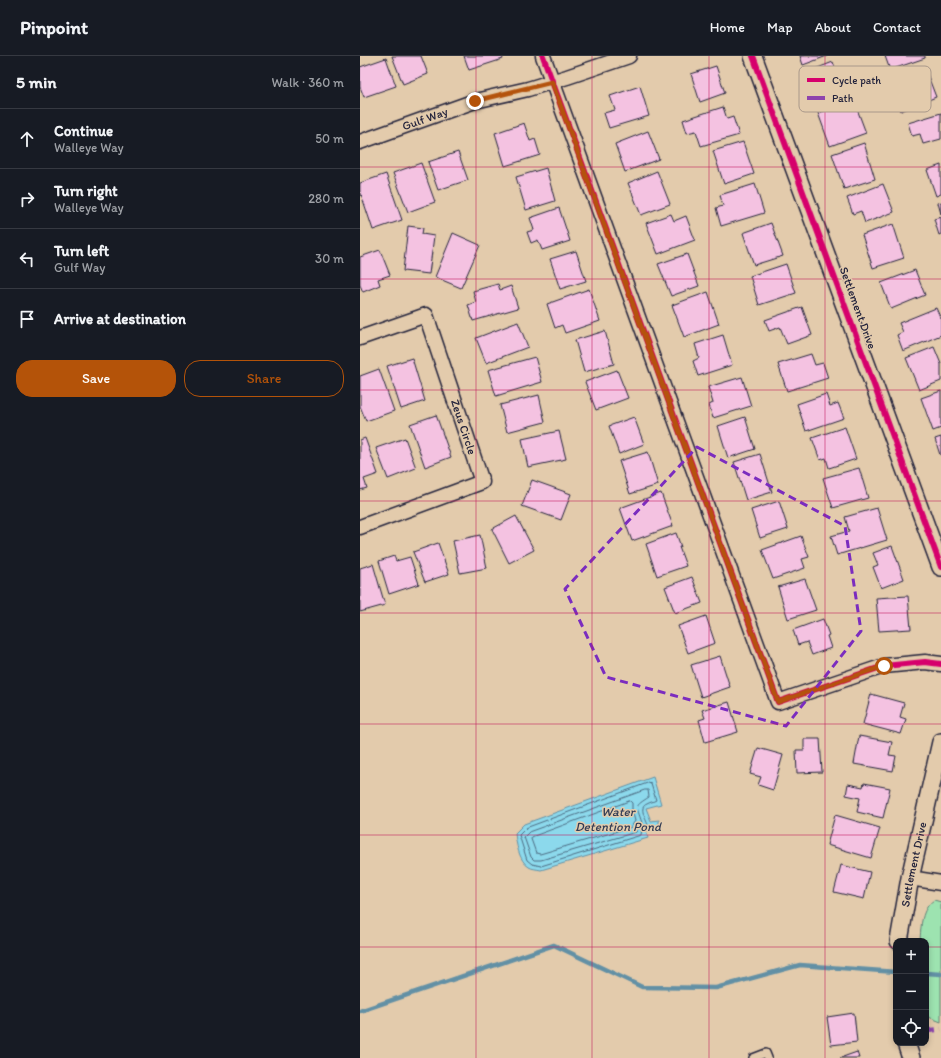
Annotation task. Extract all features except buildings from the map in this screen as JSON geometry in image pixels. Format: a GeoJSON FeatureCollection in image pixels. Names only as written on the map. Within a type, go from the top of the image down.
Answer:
{"type":"FeatureCollection","features":[{"type":"Feature","properties":{"kind":"street"},"geometry":{"type":"LineString","coordinates":[[543,56],[778,702],[884,666],[925,662],[941,664]]}},
{"type":"Feature","properties":{"kind":"street","name":"Gulf Way"},"geometry":{"type":"LineString","coordinates":[[360,142],[475,101],[552,82],[629,56]]}},
{"type":"Feature","properties":{"kind":"street","name":"Settlement Drive"},"geometry":{"type":"LineString","coordinates":[[753,56],[941,567]]}},
{"type":"Feature","properties":{"kind":"street","name":"Zeus Circle"},"geometry":{"type":"LineString","coordinates":[[360,338],[426,315],[482,482],[360,527]]}},
{"type":"Feature","properties":{"kind":"street","name":"Settlement Drive"},"geometry":{"type":"LineString","coordinates":[[900,938],[910,878],[941,742]]}},
{"type":"Feature","properties":{"kind":"street"},"geometry":{"type":"LineString","coordinates":[[910,878],[941,882]]}},
{"type":"Feature","properties":{"kind":"street"},"geometry":{"type":"LineString","coordinates":[[907,1046],[911,1058]]}},
{"type":"Feature","properties":{"kind":"lane"},"geometry":{"type":"LineString","coordinates":[[753,1058],[766,1053],[768,1058]]}},
{"type":"Feature","properties":{"kind":"highlighted area"},"geometry":{"type":"Polygon","coordinates":[[[697,447],[845,526],[861,631],[786,726],[606,677],[565,589],[697,447]]]}},
{"type":"Feature","properties":{"kind":"green space"},"geometry":{"type":"Polygon","coordinates":[[[934,900],[941,902],[941,1022],[929,1017],[929,938],[920,938],[922,918],[926,908],[934,900]]]}},
{"type":"Feature","properties":{"kind":"water","name":"Water Detention Pond"},"geometry":{"type":"Polygon","coordinates":[[[653,777],[661,804],[646,808],[651,821],[659,820],[659,826],[646,831],[648,838],[541,870],[530,868],[523,861],[517,847],[515,833],[524,824],[653,777]]]}},
{"type":"Feature","properties":{"kind":"waterway"},"geometry":{"type":"LineString","coordinates":[[360,1011],[554,945],[642,987],[716,988],[800,965],[893,972]]}},
{"type":"Feature","properties":{"kind":"waterway"},"geometry":{"type":"LineString","coordinates":[[929,973],[941,974]]}},
{"type":"Feature","properties":{"kind":"marked path"},"geometry":{"type":"LineString","coordinates":[[929,1031],[941,1029]]}},
{"type":"Feature","properties":{"kind":"cycle path"},"geometry":{"type":"LineString","coordinates":[[543,56],[778,702],[884,666],[925,662],[941,664]]}},
{"type":"Feature","properties":{"kind":"cycle path"},"geometry":{"type":"LineString","coordinates":[[753,56],[941,567]]}},
{"type":"Feature","properties":{"kind":"route"},"geometry":{"type":"LineString","coordinates":[[475,101],[552,82],[778,702],[884,666]]}}]}
